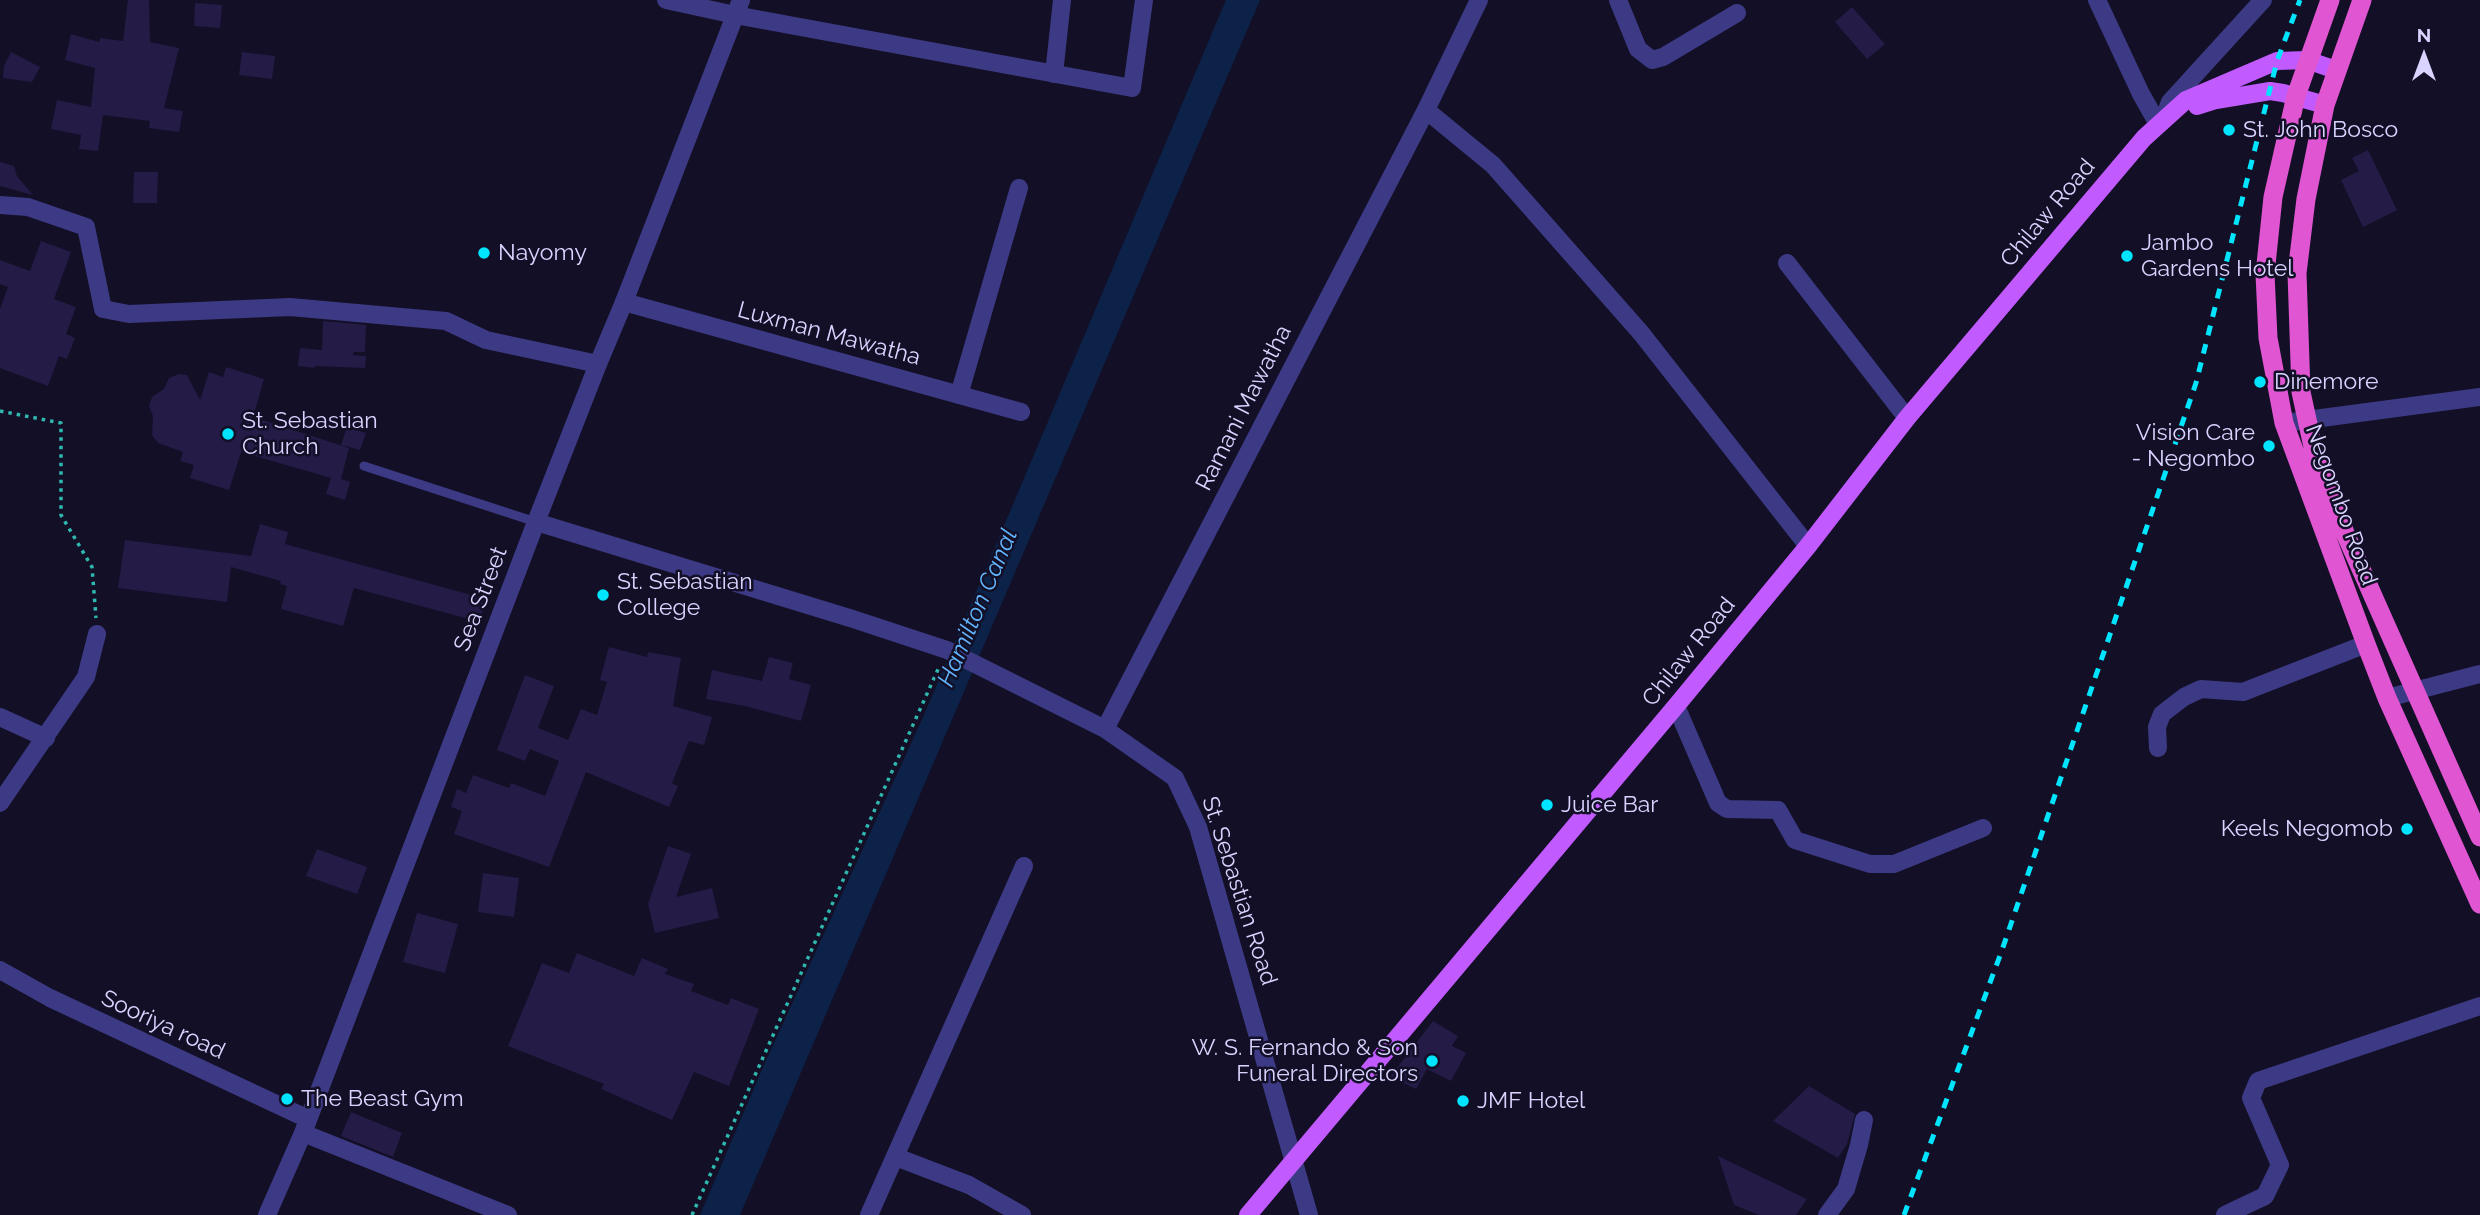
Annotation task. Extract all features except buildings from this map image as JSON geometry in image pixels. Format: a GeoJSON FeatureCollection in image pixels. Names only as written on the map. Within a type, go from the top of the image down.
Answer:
{"type":"FeatureCollection","features":[{"type":"Feature","properties":{"kind":"highway","name":"Negombo Road"},"geometry":{"type":"LineString","coordinates":[[2330,0],[2296,96],[2273,197],[2265,274],[2267,338],[2284,423],[2366,644],[2387,698],[2480,904]]}},
{"type":"Feature","properties":{"kind":"highway","name":"Negombo Road"},"geometry":{"type":"LineString","coordinates":[[2362,0],[2325,105],[2306,199],[2297,273],[2299,364],[2306,419],[2315,456],[2345,533],[2480,837]]}},
{"type":"Feature","properties":{"kind":"main road","name":"Chilaw Road"},"geometry":{"type":"LineString","coordinates":[[1248,1215],[1676,706],[1808,546],[1907,418],[2161,121],[2186,100],[2277,61],[2307,60]]}},
{"type":"Feature","properties":{"kind":"main road"},"geometry":{"type":"LineString","coordinates":[[2307,60],[2336,70]]}},
{"type":"Feature","properties":{"kind":"main road"},"geometry":{"type":"LineString","coordinates":[[2161,121],[2216,100],[2270,91],[2325,105]]}},
{"type":"Feature","properties":{"kind":"street"},"geometry":{"type":"LineString","coordinates":[[666,0],[738,8],[1132,88],[1144,0]]}},
{"type":"Feature","properties":{"kind":"street"},"geometry":{"type":"LineString","coordinates":[[1054,74],[1062,0]]}},
{"type":"Feature","properties":{"kind":"street","name":"Ramani Mawatha"},"geometry":{"type":"LineString","coordinates":[[1105,729],[1426,110],[1479,0]]}},
{"type":"Feature","properties":{"kind":"street"},"geometry":{"type":"LineString","coordinates":[[1618,0],[1639,49],[1652,60],[1663,57],[1737,13]]}},
{"type":"Feature","properties":{"kind":"street"},"geometry":{"type":"LineString","coordinates":[[2097,0],[2141,94],[2161,121],[2170,102],[2263,0]]}},
{"type":"Feature","properties":{"kind":"street","name":"Sea Street"},"geometry":{"type":"LineString","coordinates":[[267,1215],[305,1126],[536,522],[738,8]]}},
{"type":"Feature","properties":{"kind":"street"},"geometry":{"type":"LineString","coordinates":[[1426,110],[1493,165],[1641,333],[1808,546]]}},
{"type":"Feature","properties":{"kind":"street"},"geometry":{"type":"LineString","coordinates":[[959,395],[1019,188]]}},
{"type":"Feature","properties":{"kind":"street"},"geometry":{"type":"LineString","coordinates":[[0,205],[28,207],[86,227],[103,309],[129,314],[290,307],[446,321],[486,340],[598,364]]}},
{"type":"Feature","properties":{"kind":"street"},"geometry":{"type":"LineString","coordinates":[[1787,263],[1907,418]]}},
{"type":"Feature","properties":{"kind":"street","name":"Luxman Mawatha"},"geometry":{"type":"LineString","coordinates":[[624,303],[1021,412]]}},
{"type":"Feature","properties":{"kind":"street"},"geometry":{"type":"LineString","coordinates":[[2284,423],[2480,397]]}},
{"type":"Feature","properties":{"kind":"street","name":"St. Sebastian Road"},"geometry":{"type":"LineString","coordinates":[[536,522],[947,650],[1105,729],[1175,778],[1198,827],[1310,1215]]}},
{"type":"Feature","properties":{"kind":"street"},"geometry":{"type":"LineString","coordinates":[[0,803],[86,677],[97,634]]}},
{"type":"Feature","properties":{"kind":"street"},"geometry":{"type":"LineString","coordinates":[[2158,748],[2157,727],[2162,713],[2183,697],[2201,689],[2243,692],[2366,644]]}},
{"type":"Feature","properties":{"kind":"street"},"geometry":{"type":"LineString","coordinates":[[2387,698],[2480,674]]}},
{"type":"Feature","properties":{"kind":"street"},"geometry":{"type":"LineString","coordinates":[[1676,706],[1718,803],[1727,809],[1778,810],[1795,840],[1870,864],[1894,864],[1983,828]]}},
{"type":"Feature","properties":{"kind":"street"},"geometry":{"type":"LineString","coordinates":[[0,716],[46,738]]}},
{"type":"Feature","properties":{"kind":"street"},"geometry":{"type":"LineString","coordinates":[[869,1215],[1024,866]]}},
{"type":"Feature","properties":{"kind":"street","name":"Sooriya road"},"geometry":{"type":"LineString","coordinates":[[0,971],[305,1126],[508,1215]]}},
{"type":"Feature","properties":{"kind":"street"},"geometry":{"type":"LineString","coordinates":[[2225,1215],[2265,1196],[2280,1165],[2251,1098],[2258,1082],[2480,1006]]}},
{"type":"Feature","properties":{"kind":"street"},"geometry":{"type":"LineString","coordinates":[[1828,1215],[1846,1189],[1864,1120]]}},
{"type":"Feature","properties":{"kind":"street"},"geometry":{"type":"LineString","coordinates":[[896,1157],[969,1185],[1022,1215]]}},
{"type":"Feature","properties":{"kind":"lane"},"geometry":{"type":"LineString","coordinates":[[364,466],[536,522]]}},
{"type":"Feature","properties":{"kind":"path"},"geometry":{"type":"LineString","coordinates":[[0,411],[61,423],[61,515],[92,568],[97,634]]}},
{"type":"Feature","properties":{"kind":"path"},"geometry":{"type":"LineString","coordinates":[[692,1215],[947,650]]}},
{"type":"Feature","properties":{"kind":"water","name":"Hamilton Canal"},"geometry":{"type":"Polygon","coordinates":[[[1226,0],[1260,0],[740,1215],[700,1215],[763,1067],[924,715],[1226,0]]]}},
{"type":"Feature","properties":{"kind":"railway"},"geometry":{"type":"LineString","coordinates":[[1904,1215],[2001,953],[2196,383],[2277,61],[2300,0]]}},
{"type":"Feature","properties":{"kind":"place","name":"St. John Bosco"},"geometry":{"type":"Point","coordinates":[2229,130]}},
{"type":"Feature","properties":{"kind":"place","name":"Nayomy"},"geometry":{"type":"Point","coordinates":[484,253]}},
{"type":"Feature","properties":{"kind":"place","name":"Jambo Gardens Hotel"},"geometry":{"type":"Point","coordinates":[2127,256]}},
{"type":"Feature","properties":{"kind":"place","name":"Dinemore"},"geometry":{"type":"Point","coordinates":[2260,382]}},
{"type":"Feature","properties":{"kind":"place","name":"St. Sebastian Church"},"geometry":{"type":"Point","coordinates":[228,434]}},
{"type":"Feature","properties":{"kind":"place","name":"Vision Care - Negombo"},"geometry":{"type":"Point","coordinates":[2269,446]}},
{"type":"Feature","properties":{"kind":"place","name":"St. Sebastian College"},"geometry":{"type":"Point","coordinates":[603,595]}},
{"type":"Feature","properties":{"kind":"place","name":"Juice Bar"},"geometry":{"type":"Point","coordinates":[1547,805]}},
{"type":"Feature","properties":{"kind":"place","name":"Keels Negomob"},"geometry":{"type":"Point","coordinates":[2407,829]}},
{"type":"Feature","properties":{"kind":"place","name":"W. S. Fernando & Son Funeral Directors"},"geometry":{"type":"Point","coordinates":[1432,1061]}},
{"type":"Feature","properties":{"kind":"place","name":"The Beast Gym"},"geometry":{"type":"Point","coordinates":[287,1099]}},
{"type":"Feature","properties":{"kind":"place","name":"JMF Hotel"},"geometry":{"type":"Point","coordinates":[1463,1101]}}]}
